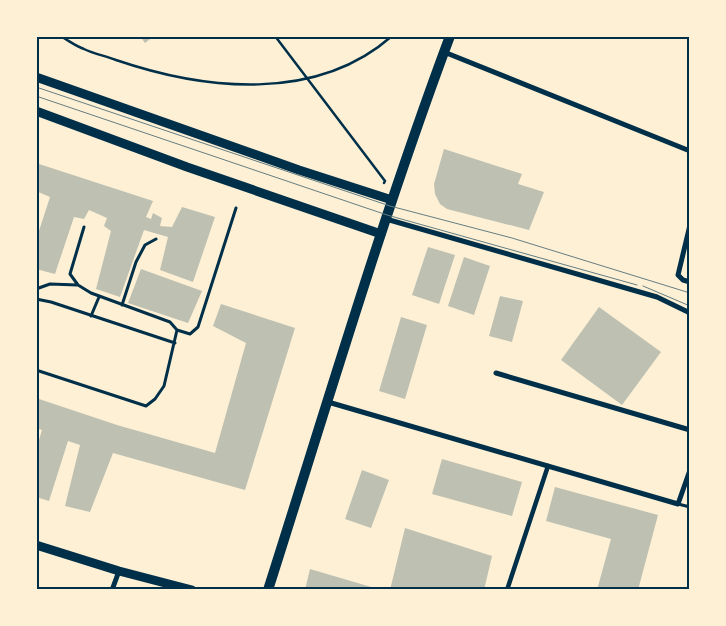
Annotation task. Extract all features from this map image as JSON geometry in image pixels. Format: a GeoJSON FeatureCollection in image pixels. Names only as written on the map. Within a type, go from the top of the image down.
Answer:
{"type":"FeatureCollection","features":[{"type":"Feature","properties":{"kind":"main road"},"geometry":{"type":"LineString","coordinates":[[268,590],[392,200],[450,36]]}},
{"type":"Feature","properties":{"kind":"main road"},"geometry":{"type":"LineString","coordinates":[[36,77],[300,170],[392,200]]}},
{"type":"Feature","properties":{"kind":"main road"},"geometry":{"type":"LineString","coordinates":[[36,111],[187,167],[381,234]]}},
{"type":"Feature","properties":{"kind":"main road"},"geometry":{"type":"LineString","coordinates":[[36,545],[119,571],[192,590]]}},
{"type":"Feature","properties":{"kind":"street"},"geometry":{"type":"LineString","coordinates":[[444,52],[690,151]]}},
{"type":"Feature","properties":{"kind":"street"},"geometry":{"type":"LineString","coordinates":[[386,220],[657,297],[690,313]]}},
{"type":"Feature","properties":{"kind":"street"},"geometry":{"type":"LineString","coordinates":[[690,225],[678,275],[683,280],[690,282]]}},
{"type":"Feature","properties":{"kind":"street"},"geometry":{"type":"LineString","coordinates":[[496,374],[690,430]]}},
{"type":"Feature","properties":{"kind":"street"},"geometry":{"type":"LineString","coordinates":[[328,402],[678,504],[690,470]]}},
{"type":"Feature","properties":{"kind":"street"},"geometry":{"type":"LineString","coordinates":[[507,590],[548,466]]}},
{"type":"Feature","properties":{"kind":"street"},"geometry":{"type":"LineString","coordinates":[[112,590],[119,571]]}},
{"type":"Feature","properties":{"kind":"lane"},"geometry":{"type":"LineString","coordinates":[[84,227],[70,274],[78,285],[99,297],[170,322],[177,330],[190,334],[198,327],[236,208]]}},
{"type":"Feature","properties":{"kind":"lane"},"geometry":{"type":"LineString","coordinates":[[122,305],[136,262],[145,245],[156,239]]}},
{"type":"Feature","properties":{"kind":"lane"},"geometry":{"type":"LineString","coordinates":[[36,289],[50,284],[78,285]]}},
{"type":"Feature","properties":{"kind":"lane"},"geometry":{"type":"LineString","coordinates":[[91,316],[99,297]]}},
{"type":"Feature","properties":{"kind":"lane"},"geometry":{"type":"LineString","coordinates":[[36,300],[51,302],[174,343]]}},
{"type":"Feature","properties":{"kind":"lane"},"geometry":{"type":"LineString","coordinates":[[36,370],[146,406],[155,399],[164,386],[177,330]]}},
{"type":"Feature","properties":{"kind":"lane"},"geometry":{"type":"LineString","coordinates":[[678,504],[690,507]]}},
{"type":"Feature","properties":{"kind":"path"},"geometry":{"type":"LineString","coordinates":[[60,36],[84,49],[139,68],[192,80],[245,85],[270,84],[307,78],[338,69],[375,50],[392,36]]}},
{"type":"Feature","properties":{"kind":"path"},"geometry":{"type":"LineString","coordinates":[[275,36],[385,181]]}},
{"type":"Feature","properties":{"kind":"building"},"geometry":{"type":"Polygon","coordinates":[[[140,36],[154,36],[145,43],[140,36]]]}},
{"type":"Feature","properties":{"kind":"building"},"geometry":{"type":"Polygon","coordinates":[[[444,149],[522,174],[518,184],[544,192],[529,230],[447,209],[440,204],[435,194],[434,184],[444,149]]]}},
{"type":"Feature","properties":{"kind":"building"},"geometry":{"type":"Polygon","coordinates":[[[36,163],[153,201],[146,217],[151,219],[153,213],[162,218],[160,226],[172,227],[182,207],[215,217],[193,282],[160,270],[168,237],[144,230],[120,297],[96,289],[111,231],[104,226],[107,218],[89,210],[84,219],[74,217],[55,274],[36,269],[36,240],[50,197],[36,191],[36,163]]]}},
{"type":"Feature","properties":{"kind":"building"},"geometry":{"type":"Polygon","coordinates":[[[428,247],[455,255],[439,304],[412,295],[428,247]]]}},
{"type":"Feature","properties":{"kind":"building"},"geometry":{"type":"Polygon","coordinates":[[[464,257],[490,266],[474,315],[448,306],[464,257]]]}},
{"type":"Feature","properties":{"kind":"building"},"geometry":{"type":"Polygon","coordinates":[[[141,269],[202,291],[188,323],[128,303],[141,269]]]}},
{"type":"Feature","properties":{"kind":"building"},"geometry":{"type":"Polygon","coordinates":[[[500,296],[523,301],[512,342],[489,336],[500,296]]]}},
{"type":"Feature","properties":{"kind":"building"},"geometry":{"type":"Polygon","coordinates":[[[221,304],[295,328],[245,490],[113,453],[90,512],[65,506],[80,445],[68,441],[49,501],[36,497],[36,450],[42,430],[36,428],[36,398],[117,425],[215,453],[246,343],[213,326],[221,304]]]}},
{"type":"Feature","properties":{"kind":"building"},"geometry":{"type":"Polygon","coordinates":[[[599,307],[661,352],[622,405],[561,360],[599,307]]]}},
{"type":"Feature","properties":{"kind":"building"},"geometry":{"type":"Polygon","coordinates":[[[401,317],[427,325],[405,399],[379,391],[401,317]]]}},
{"type":"Feature","properties":{"kind":"building"},"geometry":{"type":"Polygon","coordinates":[[[442,459],[522,482],[512,516],[432,494],[442,459]]]}},
{"type":"Feature","properties":{"kind":"building"},"geometry":{"type":"Polygon","coordinates":[[[362,470],[389,480],[371,528],[345,519],[362,470]]]}},
{"type":"Feature","properties":{"kind":"building"},"geometry":{"type":"Polygon","coordinates":[[[555,487],[658,515],[638,590],[597,590],[611,539],[546,521],[555,487]]]}},
{"type":"Feature","properties":{"kind":"building"},"geometry":{"type":"Polygon","coordinates":[[[405,528],[492,556],[484,590],[390,590],[405,528]]]}},
{"type":"Feature","properties":{"kind":"building"},"geometry":{"type":"Polygon","coordinates":[[[310,569],[378,589],[378,590],[305,590],[310,569]]]}},
{"type":"Feature","properties":{"kind":"tram line"},"geometry":{"type":"LineString","coordinates":[[36,87],[390,206],[512,238],[690,293]]}},
{"type":"Feature","properties":{"kind":"tram line"},"geometry":{"type":"LineString","coordinates":[[36,96],[387,215],[637,285]]}},
{"type":"Feature","properties":{"kind":"tram line"},"geometry":{"type":"LineString","coordinates":[[643,286],[690,306]]}}]}
